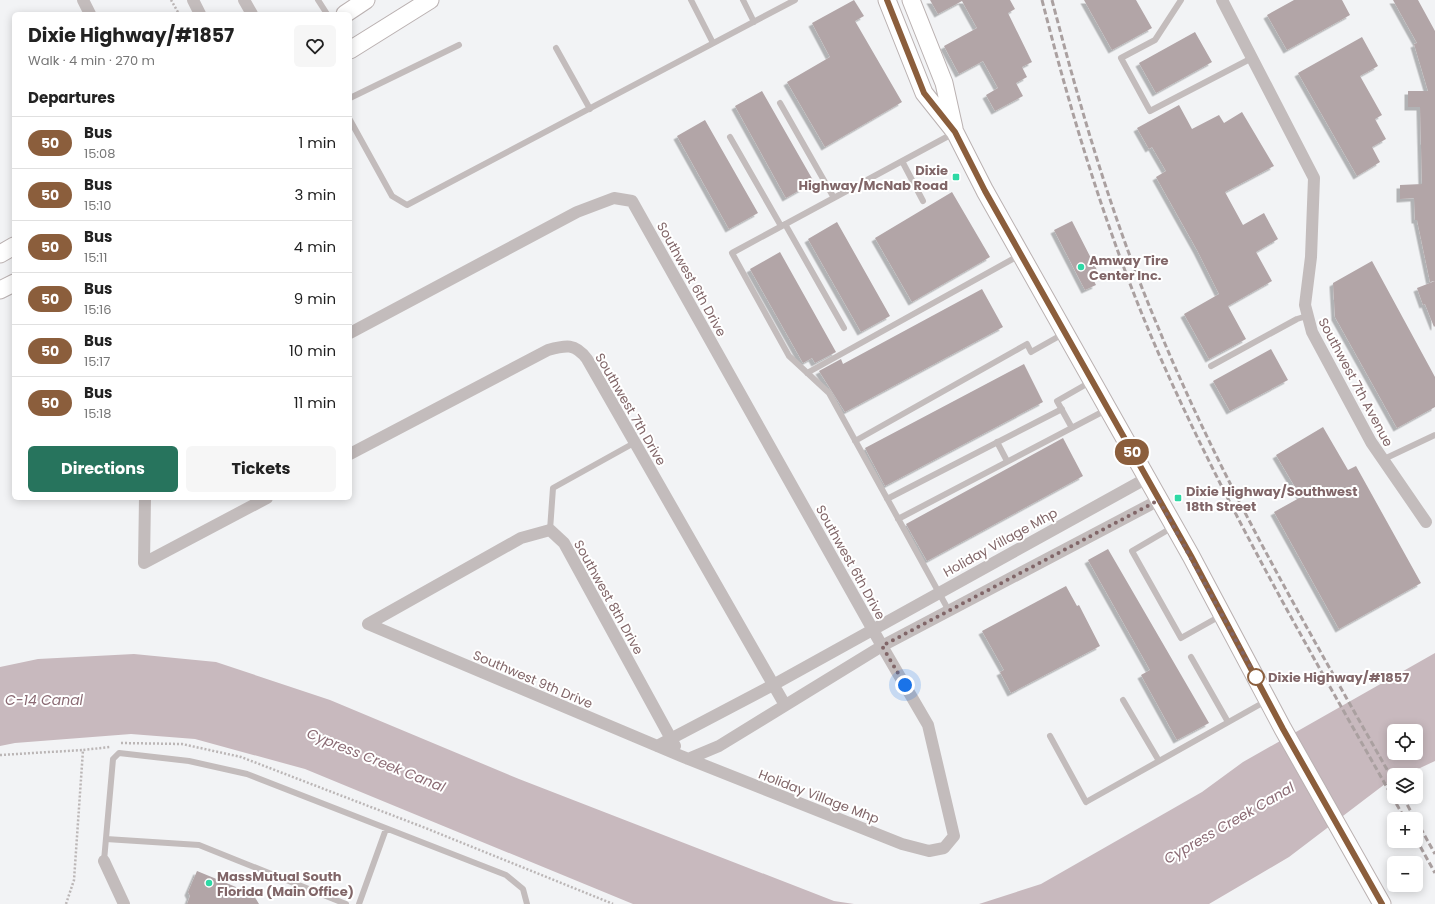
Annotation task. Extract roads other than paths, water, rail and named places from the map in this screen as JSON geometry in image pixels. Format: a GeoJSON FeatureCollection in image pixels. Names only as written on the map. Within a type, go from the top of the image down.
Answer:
{"type":"FeatureCollection","features":[{"type":"Feature","properties":{"kind":"main road"},"geometry":{"type":"LineString","coordinates":[[348,12],[366,0]]}},
{"type":"Feature","properties":{"kind":"main road"},"geometry":{"type":"LineString","coordinates":[[352,49],[430,0]]}},
{"type":"Feature","properties":{"kind":"main road"},"geometry":{"type":"LineString","coordinates":[[887,0],[924,93],[955,132],[1021,254],[1223,615],[1283,729],[1382,904]]}},
{"type":"Feature","properties":{"kind":"main road"},"geometry":{"type":"LineString","coordinates":[[911,0],[944,83],[955,132]]}},
{"type":"Feature","properties":{"kind":"main road"},"geometry":{"type":"LineString","coordinates":[[0,254],[12,247]]}},
{"type":"Feature","properties":{"kind":"main road"},"geometry":{"type":"LineString","coordinates":[[0,290],[12,284]]}},
{"type":"Feature","properties":{"kind":"street"},"geometry":{"type":"LineString","coordinates":[[83,0],[89,12]]}},
{"type":"Feature","properties":{"kind":"street"},"geometry":{"type":"LineString","coordinates":[[193,0],[199,12]]}},
{"type":"Feature","properties":{"kind":"street"},"geometry":{"type":"LineString","coordinates":[[244,0],[251,12]]}},
{"type":"Feature","properties":{"kind":"street","name":"Southwest 7th Avenue"},"geometry":{"type":"LineString","coordinates":[[1222,0],[1314,178],[1311,257],[1305,305],[1312,332],[1382,460],[1426,522]]}},
{"type":"Feature","properties":{"kind":"street","name":"Southwest 6th Drive"},"geometry":{"type":"LineString","coordinates":[[352,332],[577,212],[614,198],[632,201],[882,646]]}},
{"type":"Feature","properties":{"kind":"street","name":"Southwest 7th Drive"},"geometry":{"type":"LineString","coordinates":[[352,453],[548,350],[566,345],[581,351],[587,359],[785,705]]}},
{"type":"Feature","properties":{"kind":"street","name":"Holiday Village Mhp"},"geometry":{"type":"LineString","coordinates":[[656,746],[773,685],[938,592],[1147,478]]}},
{"type":"Feature","properties":{"kind":"street"},"geometry":{"type":"LineString","coordinates":[[145,500],[144,563],[263,500]]}},
{"type":"Feature","properties":{"kind":"street"},"geometry":{"type":"LineString","coordinates":[[685,758],[719,746],[882,646],[1159,500]]}},
{"type":"Feature","properties":{"kind":"street","name":"Southwest 9th Drive"},"geometry":{"type":"LineString","coordinates":[[550,530],[521,538],[368,624],[685,758]]}},
{"type":"Feature","properties":{"kind":"street","name":"Southwest 8th Drive"},"geometry":{"type":"LineString","coordinates":[[550,530],[564,544],[672,739],[685,758]]}},
{"type":"Feature","properties":{"kind":"street","name":"Holiday Village Mhp"},"geometry":{"type":"LineString","coordinates":[[685,758],[902,844],[929,851],[944,848],[954,836],[928,725],[882,646]]}},
{"type":"Feature","properties":{"kind":"street"},"geometry":{"type":"LineString","coordinates":[[104,861],[124,904]]}},
{"type":"Feature","properties":{"kind":"lane"},"geometry":{"type":"LineString","coordinates":[[318,0],[326,12]]}},
{"type":"Feature","properties":{"kind":"lane"},"geometry":{"type":"LineString","coordinates":[[691,0],[713,43]]}},
{"type":"Feature","properties":{"kind":"lane"},"geometry":{"type":"LineString","coordinates":[[743,0],[754,22]]}},
{"type":"Feature","properties":{"kind":"lane"},"geometry":{"type":"LineString","coordinates":[[1181,0],[1155,40],[1121,58],[1150,112],[1252,58]]}},
{"type":"Feature","properties":{"kind":"lane"},"geometry":{"type":"LineString","coordinates":[[352,124],[392,196],[407,204],[590,110],[792,1]]}},
{"type":"Feature","properties":{"kind":"lane"},"geometry":{"type":"LineString","coordinates":[[352,97],[460,45]]}},
{"type":"Feature","properties":{"kind":"lane"},"geometry":{"type":"LineString","coordinates":[[556,48],[590,110]]}},
{"type":"Feature","properties":{"kind":"lane"},"geometry":{"type":"LineString","coordinates":[[780,103],[834,198]]}},
{"type":"Feature","properties":{"kind":"lane"},"geometry":{"type":"LineString","coordinates":[[949,611],[829,393],[790,356],[732,253],[955,132]]}},
{"type":"Feature","properties":{"kind":"lane"},"geometry":{"type":"LineString","coordinates":[[730,137],[844,328]]}},
{"type":"Feature","properties":{"kind":"lane"},"geometry":{"type":"LineString","coordinates":[[902,161],[923,201]]}},
{"type":"Feature","properties":{"kind":"lane"},"geometry":{"type":"LineString","coordinates":[[807,373],[1021,254]]}},
{"type":"Feature","properties":{"kind":"lane"},"geometry":{"type":"LineString","coordinates":[[1211,366],[1297,319],[1307,316]]}},
{"type":"Feature","properties":{"kind":"lane"},"geometry":{"type":"LineString","coordinates":[[855,441],[1027,344],[1031,352],[1065,333]]}},
{"type":"Feature","properties":{"kind":"lane"},"geometry":{"type":"LineString","coordinates":[[1072,428],[1057,401],[1092,381]]}},
{"type":"Feature","properties":{"kind":"lane"},"geometry":{"type":"LineString","coordinates":[[887,499],[1062,409]]}},
{"type":"Feature","properties":{"kind":"lane"},"geometry":{"type":"LineString","coordinates":[[898,519],[1108,409]]}},
{"type":"Feature","properties":{"kind":"lane"},"geometry":{"type":"LineString","coordinates":[[1382,460],[1435,435]]}},
{"type":"Feature","properties":{"kind":"lane"},"geometry":{"type":"LineString","coordinates":[[997,442],[1007,461]]}},
{"type":"Feature","properties":{"kind":"lane"},"geometry":{"type":"LineString","coordinates":[[550,530],[553,488],[634,443]]}},
{"type":"Feature","properties":{"kind":"lane"},"geometry":{"type":"LineString","coordinates":[[1174,526],[1132,550],[1181,638],[1223,615]]}},
{"type":"Feature","properties":{"kind":"lane"},"geometry":{"type":"LineString","coordinates":[[1191,657],[1228,722]]}},
{"type":"Feature","properties":{"kind":"lane"},"geometry":{"type":"LineString","coordinates":[[1123,700],[1159,761]]}},
{"type":"Feature","properties":{"kind":"lane"},"geometry":{"type":"LineString","coordinates":[[1050,736],[1086,802],[1268,700]]}},
{"type":"Feature","properties":{"kind":"lane"},"geometry":{"type":"LineString","coordinates":[[104,861],[113,760],[119,753],[189,761],[246,774],[506,875],[523,889],[527,904]]}},
{"type":"Feature","properties":{"kind":"lane"},"geometry":{"type":"LineString","coordinates":[[359,904],[386,828]]}},
{"type":"Feature","properties":{"kind":"lane"},"geometry":{"type":"LineString","coordinates":[[106,839],[199,845],[346,904]]}},
{"type":"Feature","properties":{"kind":"water","name":"Cypress Creek Canal"},"geometry":{"type":"Polygon","coordinates":[[[1435,653],[1435,761],[1420,768],[1387,768],[1387,783],[1289,857],[1209,904],[979,904],[1041,884],[1202,792],[1243,762],[1435,653]]]}},
{"type":"Feature","properties":{"kind":"water","name":"C-14 Canal"},"geometry":{"type":"Polygon","coordinates":[[[134,654],[216,662],[330,700],[519,779],[834,901],[854,904],[633,904],[305,769],[195,739],[131,734],[15,743],[0,746],[0,667],[38,659],[134,654]]]}},
{"type":"Feature","properties":{"kind":"railway"},"geometry":{"type":"LineString","coordinates":[[1042,0],[1067,94],[1111,233],[1165,368],[1220,483],[1250,540],[1401,812]]}},
{"type":"Feature","properties":{"kind":"railway"},"geometry":{"type":"LineString","coordinates":[[1052,0],[1074,83],[1112,206],[1142,287],[1183,386],[1210,444],[1269,558],[1387,770]]}},
{"type":"Feature","properties":{"kind":"railway"},"geometry":{"type":"LineString","coordinates":[[1407,804],[1411,812]]}},
{"type":"Feature","properties":{"kind":"railway"},"geometry":{"type":"LineString","coordinates":[[1423,833],[1435,854]]}},
{"type":"Feature","properties":{"kind":"railway"},"geometry":{"type":"LineString","coordinates":[[1421,848],[1435,873]]}},
{"type":"Feature","properties":{"kind":"place","name":"Dixie Highway/McNab Road"},"geometry":{"type":"Point","coordinates":[956,177]}},
{"type":"Feature","properties":{"kind":"place","name":"Amway Tire Center Inc."},"geometry":{"type":"Point","coordinates":[1081,267]}},
{"type":"Feature","properties":{"kind":"place","name":"Dixie Highway/Southwest 18th Street"},"geometry":{"type":"Point","coordinates":[1178,498]}},
{"type":"Feature","properties":{"kind":"place","name":"Dixie Highway/#1857"},"geometry":{"type":"Point","coordinates":[1256,677]}},
{"type":"Feature","properties":{"kind":"place","name":"MassMutual South Florida (Main Office)"},"geometry":{"type":"Point","coordinates":[209,883]}}]}
